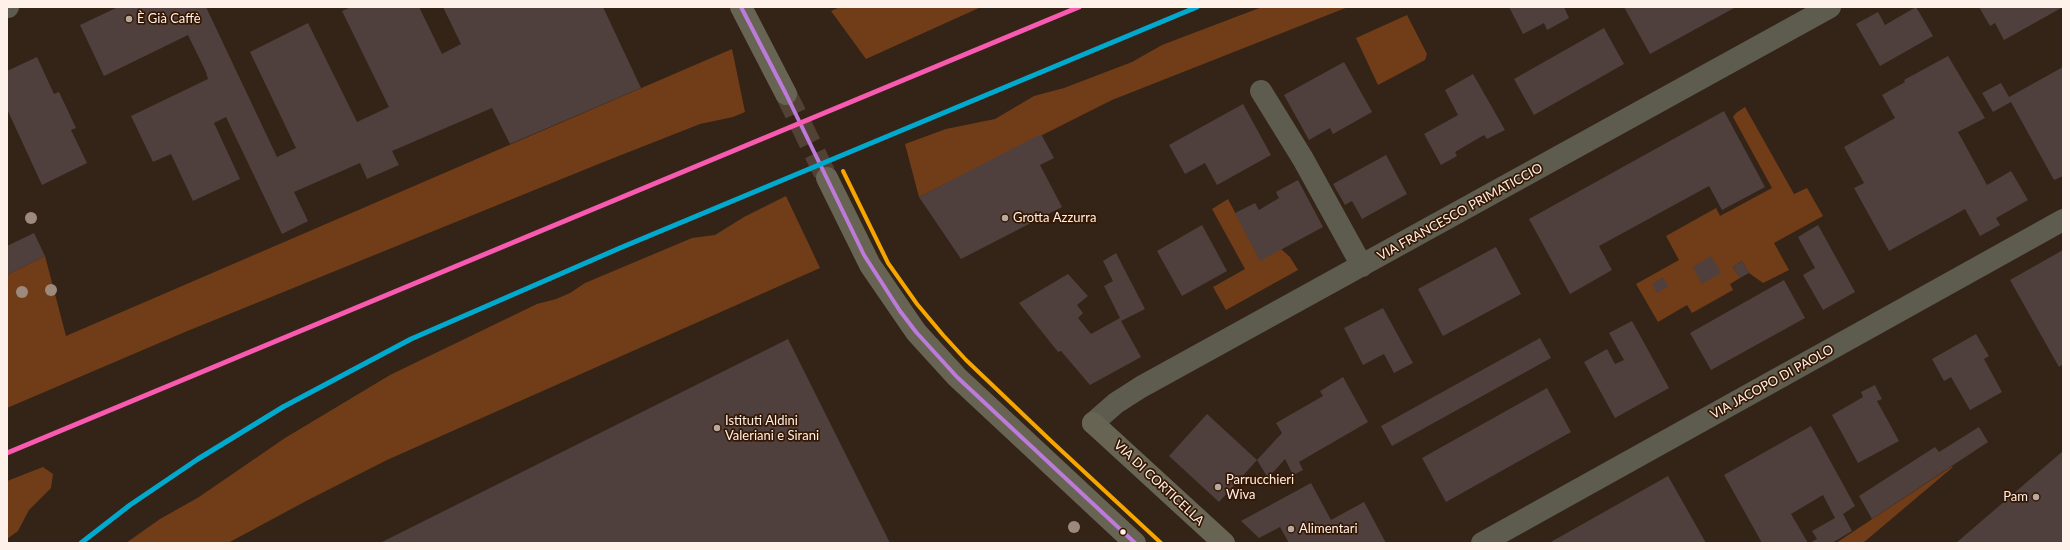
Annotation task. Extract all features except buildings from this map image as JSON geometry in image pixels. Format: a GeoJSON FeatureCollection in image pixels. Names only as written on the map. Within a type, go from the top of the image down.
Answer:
{"type":"FeatureCollection","features":[{"type":"Feature","properties":{"kind":"main road"},"geometry":{"type":"LineString","coordinates":[[741,7],[786,94]]}},
{"type":"Feature","properties":{"kind":"main road"},"geometry":{"type":"LineString","coordinates":[[827,178],[870,266],[916,332],[957,377],[1135,543]]}},
{"type":"Feature","properties":{"kind":"main road","name":"VIA DI CORTICELLA"},"geometry":{"type":"LineString","coordinates":[[1093,423],[1224,543]]}},
{"type":"Feature","properties":{"kind":"street","name":"VIA FRANCESCO PRIMATICCIO"},"geometry":{"type":"LineString","coordinates":[[1093,423],[1116,403],[1142,387],[1830,7]]}},
{"type":"Feature","properties":{"kind":"street"},"geometry":{"type":"LineString","coordinates":[[1261,91],[1303,159],[1362,266]]}},
{"type":"Feature","properties":{"kind":"street","name":"VIA JACOPO DI PAOLO"},"geometry":{"type":"LineString","coordinates":[[1482,543],[2063,220]]}},
{"type":"Feature","properties":{"kind":"shaded area"},"geometry":{"type":"Polygon","coordinates":[[[840,7],[981,7],[866,59],[831,11],[840,7]]]}},
{"type":"Feature","properties":{"kind":"shaded area"},"geometry":{"type":"Polygon","coordinates":[[[1262,7],[1348,7],[1112,100],[919,197],[905,144],[946,129],[995,119],[1034,96],[1064,88],[1132,62],[1162,45],[1262,7]]]}},
{"type":"Feature","properties":{"kind":"shaded area"},"geometry":{"type":"Polygon","coordinates":[[[1407,15],[1427,54],[1425,60],[1378,85],[1356,38],[1407,15]]]}},
{"type":"Feature","properties":{"kind":"shaded area"},"geometry":{"type":"Polygon","coordinates":[[[732,49],[745,112],[733,117],[700,124],[601,163],[185,332],[7,408],[7,275],[45,256],[66,336],[732,49]]]}},
{"type":"Feature","properties":{"kind":"shaded area"},"geometry":{"type":"Polygon","coordinates":[[[1745,107],[1794,194],[1807,188],[1823,216],[1774,243],[1789,270],[1763,283],[1749,273],[1742,261],[1733,267],[1740,278],[1730,284],[1733,290],[1692,313],[1687,305],[1658,322],[1636,284],[1679,260],[1666,236],[1716,208],[1720,216],[1772,188],[1733,117],[1745,107]]]}},
{"type":"Feature","properties":{"kind":"shaded area"},"geometry":{"type":"Polygon","coordinates":[[[786,196],[820,268],[387,460],[228,543],[126,543],[160,519],[199,497],[285,438],[390,375],[537,304],[556,299],[570,293],[585,283],[692,238],[715,235],[744,217],[786,196]]]}},
{"type":"Feature","properties":{"kind":"shaded area"},"geometry":{"type":"Polygon","coordinates":[[[1228,199],[1260,260],[1281,249],[1290,257],[1298,270],[1226,310],[1213,287],[1245,269],[1212,209],[1228,199]]]}},
{"type":"Feature","properties":{"kind":"shaded area"},"geometry":{"type":"Polygon","coordinates":[[[43,467],[53,474],[51,488],[29,510],[18,531],[7,539],[7,481],[43,467]]]}},
{"type":"Feature","properties":{"kind":"shaded area"},"geometry":{"type":"Polygon","coordinates":[[[1953,467],[1863,543],[1836,543],[1953,467]]]}},
{"type":"Feature","properties":{"kind":"tunnel"},"geometry":{"type":"LineString","coordinates":[[786,94],[827,178]]}},
{"type":"Feature","properties":{"kind":"transit line"},"geometry":{"type":"LineString","coordinates":[[741,7],[786,94],[864,255],[900,311],[916,332],[957,377],[1135,543]]}},
{"type":"Feature","properties":{"kind":"transit line"},"geometry":{"type":"LineString","coordinates":[[7,453],[1079,7]]}},
{"type":"Feature","properties":{"kind":"transit line"},"geometry":{"type":"LineString","coordinates":[[81,543],[130,505],[198,459],[283,407],[411,339],[620,248],[1197,7]]}},
{"type":"Feature","properties":{"kind":"transit line"},"geometry":{"type":"LineString","coordinates":[[843,171],[888,263],[917,304],[943,335],[966,360],[1161,543]]}},
{"type":"Feature","properties":{"kind":"place","name":"È Già Caffè"},"geometry":{"type":"Point","coordinates":[129,19]}},
{"type":"Feature","properties":{"kind":"place","name":"Grotta Azzurra"},"geometry":{"type":"Point","coordinates":[1005,218]}},
{"type":"Feature","properties":{"kind":"place","name":"Istituti Aldini Valeriani e Sirani"},"geometry":{"type":"Point","coordinates":[717,428]}},
{"type":"Feature","properties":{"kind":"place","name":"Parrucchieri Wiva"},"geometry":{"type":"Point","coordinates":[1218,487]}},
{"type":"Feature","properties":{"kind":"place","name":"Pam"},"geometry":{"type":"Point","coordinates":[2036,497]}},
{"type":"Feature","properties":{"kind":"place","name":"Alimentari"},"geometry":{"type":"Point","coordinates":[1291,529]}}]}
